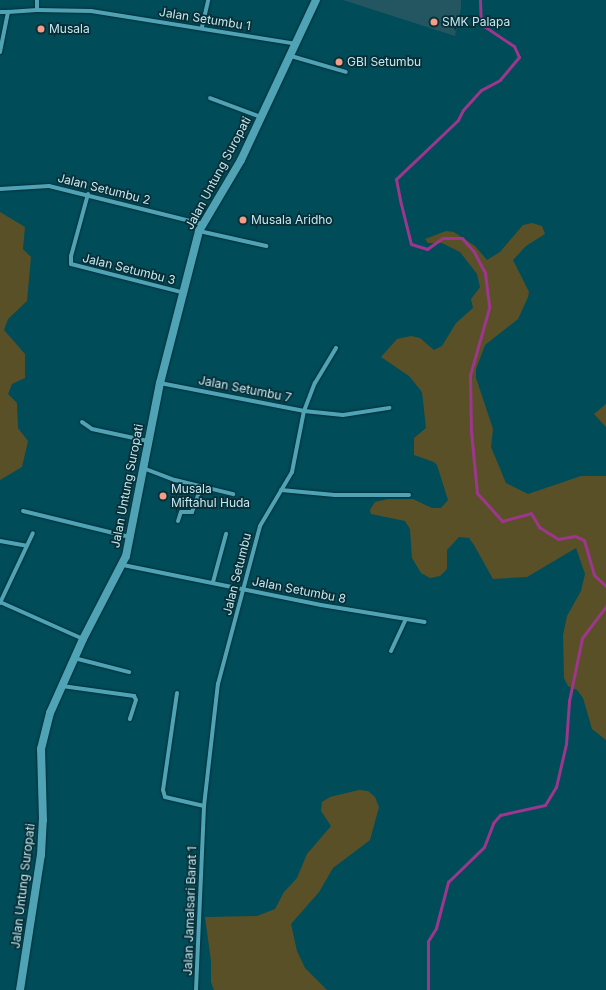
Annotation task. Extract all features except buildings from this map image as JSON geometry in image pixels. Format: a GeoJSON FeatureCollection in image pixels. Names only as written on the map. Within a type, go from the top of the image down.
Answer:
{"type":"FeatureCollection","features":[{"type":"Feature","properties":{"kind":"main road","name":"Jalan Untung Suropati"},"geometry":{"type":"LineString","coordinates":[[20,990],[41,855],[43,820],[41,749],[50,713],[83,638],[123,565],[131,537],[160,383],[182,292],[201,228],[241,160],[297,44],[316,0]]}},
{"type":"Feature","properties":{"kind":"street"},"geometry":{"type":"LineString","coordinates":[[37,0],[37,10]]}},
{"type":"Feature","properties":{"kind":"street"},"geometry":{"type":"LineString","coordinates":[[202,28],[208,0]]}},
{"type":"Feature","properties":{"kind":"street","name":"Jalan Setumbu 1"},"geometry":{"type":"LineString","coordinates":[[0,12],[37,10],[91,11],[297,44]]}},
{"type":"Feature","properties":{"kind":"street"},"geometry":{"type":"LineString","coordinates":[[0,52],[8,12]]}},
{"type":"Feature","properties":{"kind":"street"},"geometry":{"type":"LineString","coordinates":[[291,56],[346,72]]}},
{"type":"Feature","properties":{"kind":"street"},"geometry":{"type":"LineString","coordinates":[[210,98],[261,117]]}},
{"type":"Feature","properties":{"kind":"street","name":"Jalan Setumbu 2"},"geometry":{"type":"LineString","coordinates":[[0,189],[49,186],[88,194],[266,246]]}},
{"type":"Feature","properties":{"kind":"street","name":"Jalan Setumbu 3"},"geometry":{"type":"LineString","coordinates":[[88,194],[71,256],[71,264],[182,292]]}},
{"type":"Feature","properties":{"kind":"street","name":"Jalan Setumbu 7"},"geometry":{"type":"LineString","coordinates":[[160,383],[304,411],[315,382],[336,348]]}},
{"type":"Feature","properties":{"kind":"street"},"geometry":{"type":"LineString","coordinates":[[304,411],[343,415],[389,408]]}},
{"type":"Feature","properties":{"kind":"street","name":"Jalan Setumbu"},"geometry":{"type":"LineString","coordinates":[[204,806],[218,684],[241,588],[260,526],[292,472],[304,411]]}},
{"type":"Feature","properties":{"kind":"street"},"geometry":{"type":"LineString","coordinates":[[82,422],[92,429],[148,441]]}},
{"type":"Feature","properties":{"kind":"street"},"geometry":{"type":"LineString","coordinates":[[143,468],[233,494]]}},
{"type":"Feature","properties":{"kind":"street"},"geometry":{"type":"LineString","coordinates":[[178,521],[181,512],[192,512],[201,486]]}},
{"type":"Feature","properties":{"kind":"street"},"geometry":{"type":"LineString","coordinates":[[281,490],[335,496],[408,495]]}},
{"type":"Feature","properties":{"kind":"street"},"geometry":{"type":"LineString","coordinates":[[23,511],[131,537]]}},
{"type":"Feature","properties":{"kind":"street"},"geometry":{"type":"LineString","coordinates":[[33,533],[0,602],[83,638]]}},
{"type":"Feature","properties":{"kind":"street"},"geometry":{"type":"LineString","coordinates":[[213,582],[226,534]]}},
{"type":"Feature","properties":{"kind":"street"},"geometry":{"type":"LineString","coordinates":[[0,541],[27,546]]}},
{"type":"Feature","properties":{"kind":"street","name":"Jalan Setumbu 8"},"geometry":{"type":"LineString","coordinates":[[123,565],[425,622]]}},
{"type":"Feature","properties":{"kind":"street"},"geometry":{"type":"LineString","coordinates":[[391,651],[406,619]]}},
{"type":"Feature","properties":{"kind":"street"},"geometry":{"type":"LineString","coordinates":[[74,658],[129,672]]}},
{"type":"Feature","properties":{"kind":"street"},"geometry":{"type":"LineString","coordinates":[[62,686],[134,696],[136,700],[130,719]]}},
{"type":"Feature","properties":{"kind":"street"},"geometry":{"type":"LineString","coordinates":[[177,692],[163,790],[165,796],[204,806]]}},
{"type":"Feature","properties":{"kind":"street","name":"Jalan Jamalsari Barat 1"},"geometry":{"type":"LineString","coordinates":[[196,990],[204,806]]}},
{"type":"Feature","properties":{"kind":"shaded area","name":"SMK Palapa"},"geometry":{"type":"Polygon","coordinates":[[[343,0],[461,0],[461,8],[455,36],[343,0]]]}},
{"type":"Feature","properties":{"kind":"shaded area"},"geometry":{"type":"Polygon","coordinates":[[[0,212],[25,227],[23,249],[31,257],[27,301],[8,319],[4,330],[25,354],[25,378],[12,384],[8,394],[17,403],[18,428],[28,441],[22,467],[0,480],[0,212]]]}},
{"type":"Feature","properties":{"kind":"shaded area"},"geometry":{"type":"Polygon","coordinates":[[[532,223],[542,226],[545,234],[526,246],[513,260],[529,292],[528,297],[518,319],[485,345],[476,369],[476,378],[493,429],[491,447],[506,483],[528,494],[581,476],[606,476],[606,740],[592,729],[583,698],[577,690],[568,686],[564,678],[563,635],[567,616],[581,591],[585,574],[576,548],[527,577],[493,579],[469,538],[459,537],[447,550],[447,569],[440,576],[430,578],[421,573],[412,558],[410,529],[405,521],[371,514],[370,510],[375,502],[388,499],[413,499],[432,508],[441,508],[448,500],[437,465],[434,462],[414,455],[414,438],[426,428],[422,392],[409,376],[381,357],[397,339],[411,336],[420,338],[434,350],[442,346],[456,323],[473,308],[471,299],[480,287],[477,274],[460,252],[442,243],[428,243],[425,239],[446,231],[454,232],[475,246],[487,260],[500,252],[523,225],[532,223]]]}},
{"type":"Feature","properties":{"kind":"shaded area"},"geometry":{"type":"Polygon","coordinates":[[[606,404],[606,427],[594,414],[606,404]]]}},
{"type":"Feature","properties":{"kind":"shaded area"},"geometry":{"type":"Polygon","coordinates":[[[359,790],[368,791],[375,797],[379,807],[370,840],[333,868],[319,892],[291,924],[297,951],[305,968],[327,990],[214,990],[211,982],[211,961],[205,917],[257,916],[275,909],[284,892],[297,878],[307,854],[331,826],[321,811],[322,802],[330,797],[359,790]]]}},
{"type":"Feature","properties":{"kind":"waterway"},"geometry":{"type":"LineString","coordinates":[[480,0],[481,24],[514,46],[519,57],[500,80],[481,90],[463,110],[458,120],[396,179],[401,204],[411,244],[427,249],[443,238],[462,238],[474,252],[485,273],[489,308],[470,375],[471,431],[477,493],[502,521],[531,513],[539,527],[558,539],[575,536],[584,540],[594,575],[606,586]]}},
{"type":"Feature","properties":{"kind":"waterway"},"geometry":{"type":"LineString","coordinates":[[428,990],[428,941],[436,928],[448,882],[484,847],[493,823],[500,815],[545,805],[556,787],[566,744],[569,701],[582,638],[606,606]]}},
{"type":"Feature","properties":{"kind":"place","name":"SMK Palapa"},"geometry":{"type":"Point","coordinates":[434,22]}},
{"type":"Feature","properties":{"kind":"place","name":"Musala"},"geometry":{"type":"Point","coordinates":[41,29]}},
{"type":"Feature","properties":{"kind":"place","name":"GBI Setumbu"},"geometry":{"type":"Point","coordinates":[339,62]}},
{"type":"Feature","properties":{"kind":"place","name":"Musala Aridho"},"geometry":{"type":"Point","coordinates":[243,220]}},
{"type":"Feature","properties":{"kind":"place","name":"Musala Miftahul Huda"},"geometry":{"type":"Point","coordinates":[163,496]}}]}
